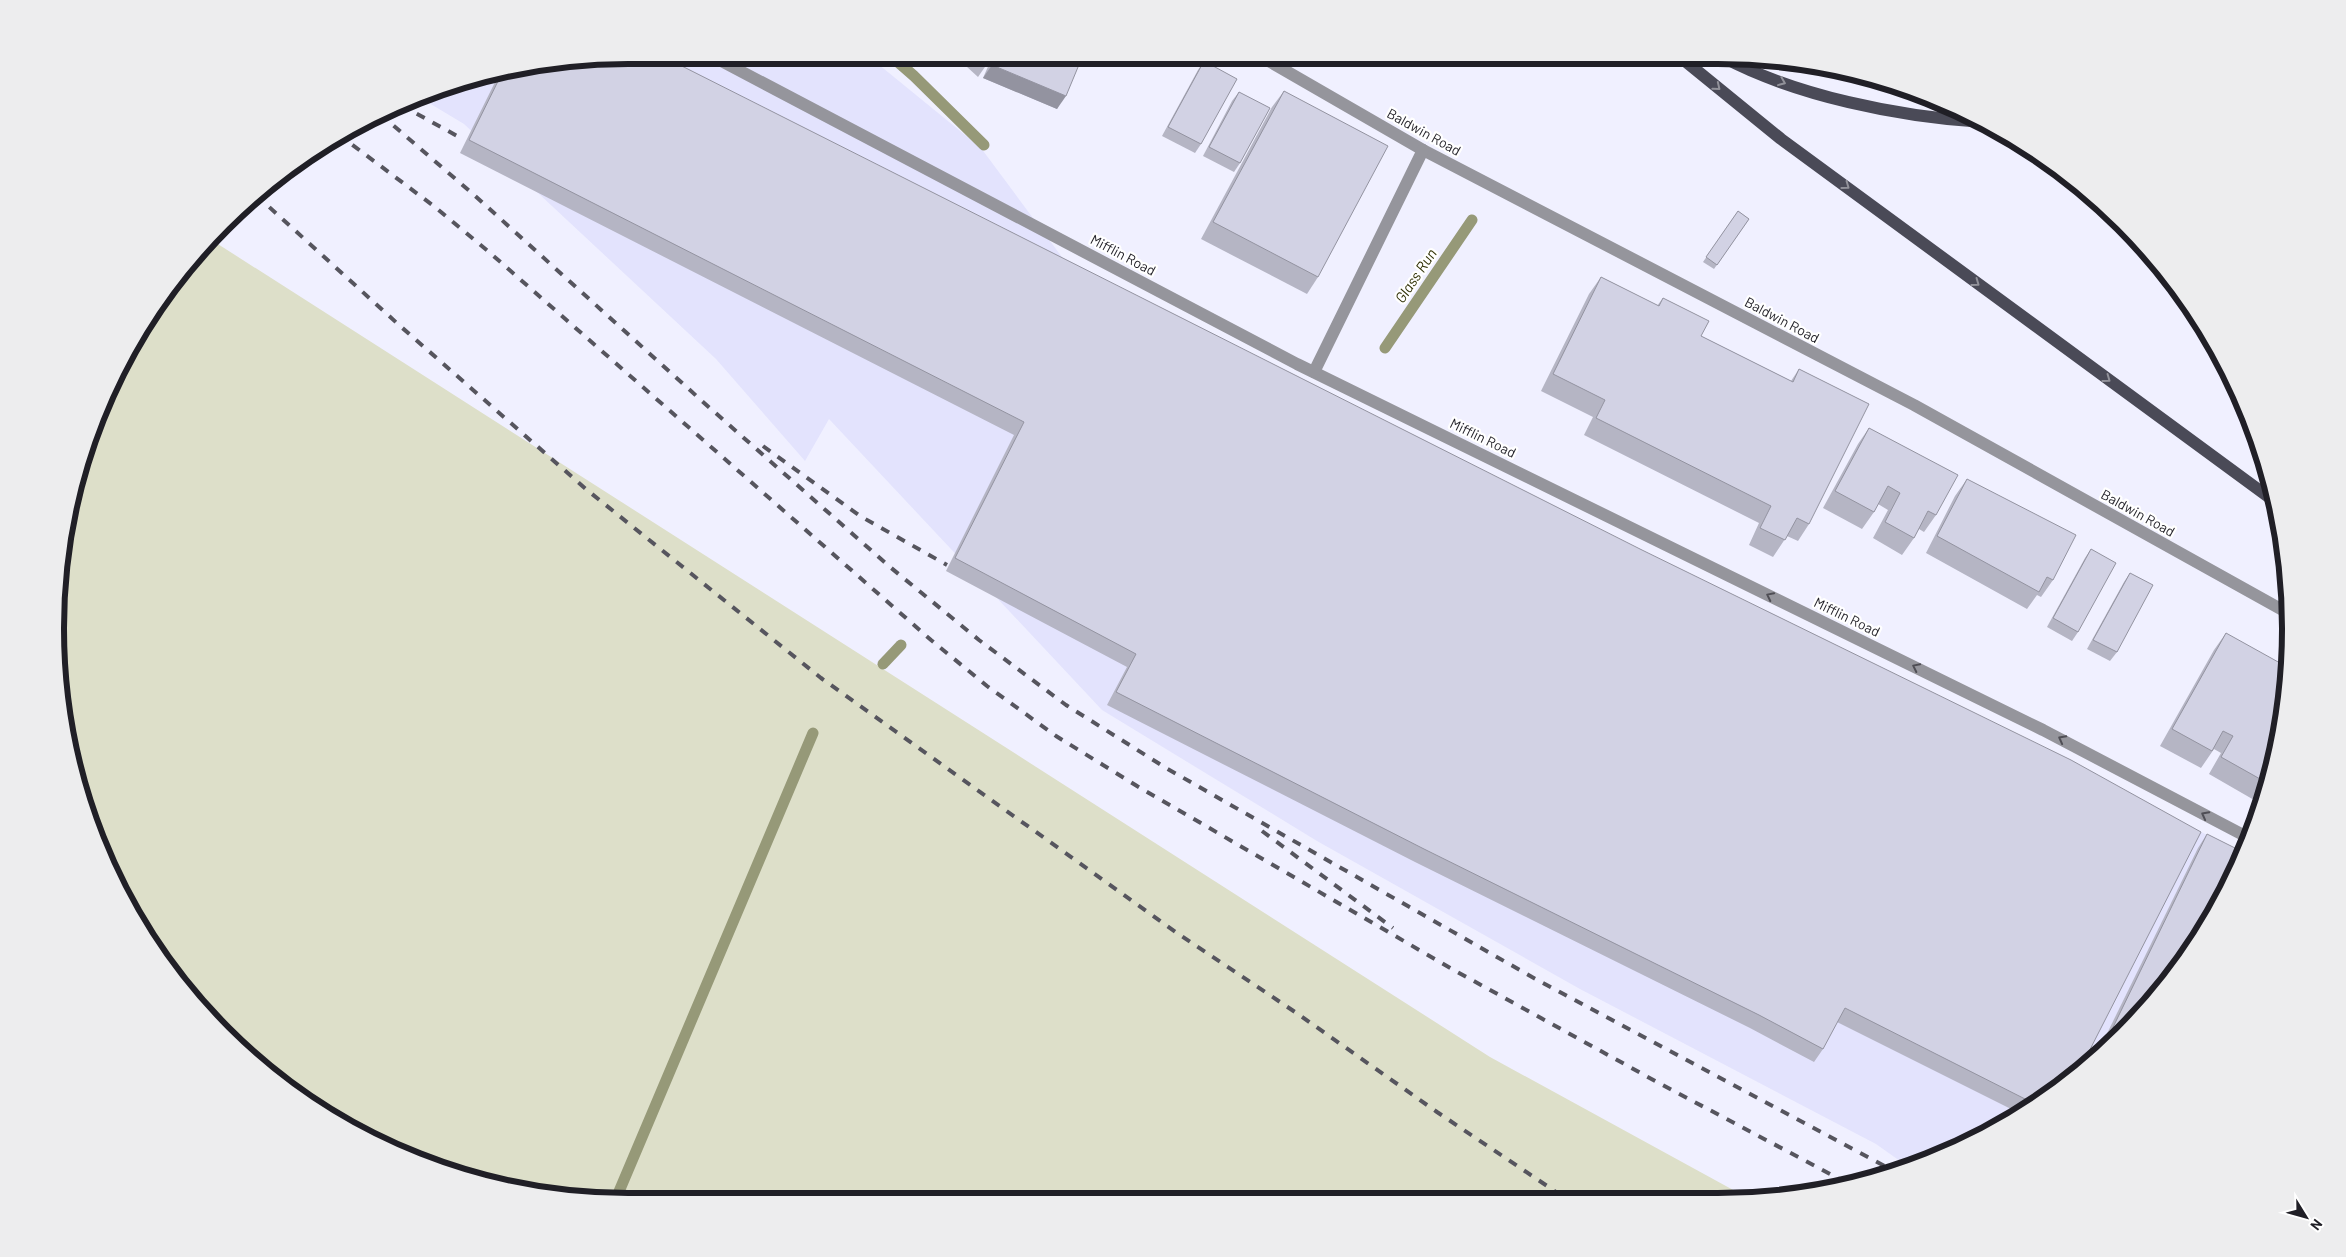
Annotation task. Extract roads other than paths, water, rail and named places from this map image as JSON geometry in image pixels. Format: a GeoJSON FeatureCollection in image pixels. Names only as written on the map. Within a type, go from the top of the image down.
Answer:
{"type":"FeatureCollection","features":[{"type":"Feature","properties":{"kind":"main road"},"geometry":{"type":"LineString","coordinates":[[1690,64],[1781,139],[2266,495]]}},
{"type":"Feature","properties":{"kind":"main road"},"geometry":{"type":"LineString","coordinates":[[1742,65],[1796,87],[1867,106],[1965,121]]}},
{"type":"Feature","properties":{"kind":"street","name":"Mifflin Road"},"geometry":{"type":"LineString","coordinates":[[727,64],[1314,372],[2043,730],[2243,835]]}},
{"type":"Feature","properties":{"kind":"street","name":"Baldwin Road"},"geometry":{"type":"LineString","coordinates":[[1274,64],[1424,150],[1914,405],[2281,609]]}},
{"type":"Feature","properties":{"kind":"street"},"geometry":{"type":"LineString","coordinates":[[1314,372],[1424,150]]}},
{"type":"Feature","properties":{"kind":"waterway"},"geometry":{"type":"LineString","coordinates":[[900,64],[984,145]]}},
{"type":"Feature","properties":{"kind":"waterway","name":"Glass Run"},"geometry":{"type":"LineString","coordinates":[[1385,348],[1472,220]]}},
{"type":"Feature","properties":{"kind":"waterway"},"geometry":{"type":"LineString","coordinates":[[883,664],[901,645]]}},
{"type":"Feature","properties":{"kind":"waterway"},"geometry":{"type":"LineString","coordinates":[[618,1193],[813,733]]}},
{"type":"Feature","properties":{"kind":"railway"},"geometry":{"type":"LineString","coordinates":[[408,109],[459,137]]}},
{"type":"Feature","properties":{"kind":"railway"},"geometry":{"type":"LineString","coordinates":[[386,119],[473,194],[702,401],[890,567],[979,640],[1066,705],[1166,768],[1532,977],[1886,1167]]}},
{"type":"Feature","properties":{"kind":"railway"},"geometry":{"type":"LineString","coordinates":[[345,139],[435,207],[489,252],[931,640],[987,686],[1056,736],[1137,786],[1452,969],[1657,1082],[1840,1179]]}},
{"type":"Feature","properties":{"kind":"railway"},"geometry":{"type":"LineString","coordinates":[[261,200],[399,325],[587,490],[821,678],[1177,933],[1558,1193]]}},
{"type":"Feature","properties":{"kind":"railway"},"geometry":{"type":"LineString","coordinates":[[763,446],[860,516],[947,565]]}},
{"type":"Feature","properties":{"kind":"railway"},"geometry":{"type":"LineString","coordinates":[[1262,831],[1393,928]]}}]}
